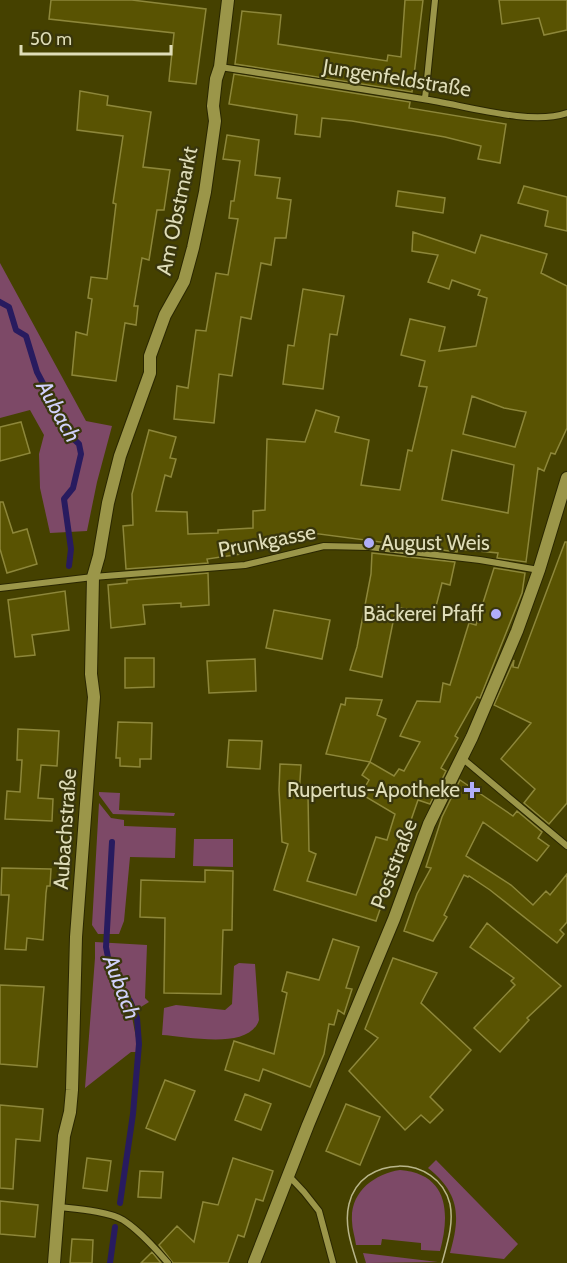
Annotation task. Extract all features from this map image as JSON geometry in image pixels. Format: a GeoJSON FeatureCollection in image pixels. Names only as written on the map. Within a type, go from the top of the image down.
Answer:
{"type":"FeatureCollection","features":[{"type":"Feature","properties":{"kind":"main road","name":"Am Obstmarkt"},"geometry":{"type":"LineString","coordinates":[[120,456],[150,373],[150,356],[162,325],[184,281],[205,192],[215,121],[214,97],[228,0]]}},
{"type":"Feature","properties":{"kind":"main road","name":"Aubachstraße"},"geometry":{"type":"LineString","coordinates":[[54,1263],[64,1136],[72,1090],[76,938],[94,697],[91,674],[93,577],[120,456]]}},
{"type":"Feature","properties":{"kind":"main road","name":"Poststraße"},"geometry":{"type":"LineString","coordinates":[[254,1263],[312,1115],[394,919],[429,824],[462,758],[513,642],[539,570],[567,478]]}},
{"type":"Feature","properties":{"kind":"street"},"geometry":{"type":"LineString","coordinates":[[425,99],[435,0]]}},
{"type":"Feature","properties":{"kind":"street","name":"Jungenfeldstraße"},"geometry":{"type":"LineString","coordinates":[[220,67],[425,99],[533,119],[556,117],[567,112]]}},
{"type":"Feature","properties":{"kind":"street","name":"Prunkgasse"},"geometry":{"type":"LineString","coordinates":[[0,588],[93,577],[245,565],[324,546],[369,547],[480,560],[539,570]]}},
{"type":"Feature","properties":{"kind":"street"},"geometry":{"type":"LineString","coordinates":[[462,758],[567,846]]}},
{"type":"Feature","properties":{"kind":"street"},"geometry":{"type":"LineString","coordinates":[[289,1176],[309,1196],[319,1211],[333,1263]]}},
{"type":"Feature","properties":{"kind":"street"},"geometry":{"type":"LineString","coordinates":[[58,1207],[122,1219],[168,1263]]}},
{"type":"Feature","properties":{"kind":"shaded area"},"geometry":{"type":"Polygon","coordinates":[[[0,263],[86,421],[112,426],[87,531],[50,533],[40,488],[39,454],[44,435],[30,410],[0,418],[0,263]]]}},
{"type":"Feature","properties":{"kind":"shaded area"},"geometry":{"type":"Polygon","coordinates":[[[99,792],[120,793],[119,810],[175,813],[174,816],[113,814],[99,792]]]}},
{"type":"Feature","properties":{"kind":"shaded area"},"geometry":{"type":"Polygon","coordinates":[[[99,803],[111,818],[124,820],[124,826],[176,828],[175,858],[130,857],[124,921],[119,934],[98,934],[92,925],[99,803]]]}},
{"type":"Feature","properties":{"kind":"shaded area"},"geometry":{"type":"Polygon","coordinates":[[[194,839],[233,839],[233,867],[193,866],[194,839]]]}},
{"type":"Feature","properties":{"kind":"shaded area"},"geometry":{"type":"Polygon","coordinates":[[[95,942],[147,945],[145,998],[149,1002],[123,1018],[125,1021],[132,1017],[137,1043],[136,1052],[131,1052],[85,1088],[95,958],[95,942]]]}},
{"type":"Feature","properties":{"kind":"shaded area"},"geometry":{"type":"Polygon","coordinates":[[[239,963],[255,964],[259,1020],[253,1030],[243,1036],[216,1040],[162,1035],[164,1008],[176,1005],[225,1010],[232,1004],[234,966],[239,963]]]}},
{"type":"Feature","properties":{"kind":"shaded area"},"geometry":{"type":"Polygon","coordinates":[[[436,1160],[518,1244],[504,1259],[450,1253],[456,1227],[455,1206],[446,1186],[428,1168],[436,1160]]]}},
{"type":"Feature","properties":{"kind":"shaded area"},"geometry":{"type":"Polygon","coordinates":[[[400,1170],[416,1173],[428,1179],[437,1188],[442,1198],[445,1223],[440,1251],[421,1250],[421,1243],[382,1239],[381,1245],[356,1245],[352,1211],[359,1193],[373,1180],[400,1170]]]}},
{"type":"Feature","properties":{"kind":"shaded area"},"geometry":{"type":"Polygon","coordinates":[[[363,1253],[438,1262],[366,1263],[363,1253]]]}},
{"type":"Feature","properties":{"kind":"building"},"geometry":{"type":"Polygon","coordinates":[[[51,0],[132,0],[206,9],[196,84],[169,81],[174,33],[49,19],[51,0]]]}},
{"type":"Feature","properties":{"kind":"building"},"geometry":{"type":"Polygon","coordinates":[[[405,0],[423,0],[412,92],[235,64],[242,11],[281,15],[278,44],[387,61],[388,55],[401,57],[405,0]]]}},
{"type":"Feature","properties":{"kind":"building"},"geometry":{"type":"Polygon","coordinates":[[[499,0],[567,0],[567,30],[544,35],[539,18],[502,24],[499,0]]]}},
{"type":"Feature","properties":{"kind":"building"},"geometry":{"type":"Polygon","coordinates":[[[234,74],[410,102],[409,108],[506,124],[500,163],[478,159],[481,146],[445,137],[352,121],[322,118],[320,137],[295,134],[297,115],[229,104],[234,74]]]}},
{"type":"Feature","properties":{"kind":"building"},"geometry":{"type":"Polygon","coordinates":[[[80,91],[108,96],[107,105],[151,112],[143,167],[170,170],[164,210],[157,210],[149,260],[142,258],[134,306],[138,306],[136,325],[125,323],[116,381],[72,375],[76,332],[87,335],[92,299],[88,298],[91,277],[107,279],[116,204],[113,203],[123,136],[77,130],[80,91]]]}},
{"type":"Feature","properties":{"kind":"building"},"geometry":{"type":"Polygon","coordinates":[[[227,135],[259,140],[255,175],[280,178],[277,198],[291,200],[286,238],[275,238],[271,265],[261,263],[251,319],[241,317],[232,376],[219,374],[214,423],[174,419],[177,386],[188,388],[196,330],[206,331],[216,273],[228,275],[238,219],[229,218],[240,161],[223,159],[227,135]]]}},
{"type":"Feature","properties":{"kind":"building"},"geometry":{"type":"Polygon","coordinates":[[[524,186],[567,197],[567,231],[545,226],[548,211],[518,203],[524,186]]]}},
{"type":"Feature","properties":{"kind":"building"},"geometry":{"type":"Polygon","coordinates":[[[398,191],[445,198],[443,213],[396,206],[398,191]]]}},
{"type":"Feature","properties":{"kind":"building"},"geometry":{"type":"Polygon","coordinates":[[[413,232],[475,253],[481,235],[547,254],[541,273],[567,286],[567,428],[555,454],[551,453],[544,471],[538,468],[526,562],[497,558],[498,553],[458,549],[457,552],[312,533],[312,535],[288,534],[288,543],[246,543],[247,553],[207,559],[208,563],[126,569],[123,526],[133,525],[132,494],[149,430],[176,437],[170,458],[176,459],[171,477],[165,475],[156,511],[187,512],[188,534],[253,528],[253,511],[265,510],[267,439],[305,442],[316,410],[339,417],[335,432],[369,440],[361,485],[400,490],[408,450],[412,451],[427,387],[419,386],[425,361],[401,355],[410,319],[445,327],[439,351],[476,346],[487,298],[478,295],[480,290],[452,280],[449,289],[428,282],[438,255],[412,251],[413,232]],[[472,396],[463,434],[515,447],[526,412],[504,408],[472,396]],[[452,450],[442,500],[508,513],[514,465],[452,450]]]}},
{"type":"Feature","properties":{"kind":"building"},"geometry":{"type":"Polygon","coordinates":[[[303,289],[344,296],[337,335],[330,334],[323,389],[283,384],[288,345],[294,346],[303,289]]]}},
{"type":"Feature","properties":{"kind":"building"},"geometry":{"type":"Polygon","coordinates":[[[21,422],[30,453],[0,461],[0,427],[21,422]]]}},
{"type":"Feature","properties":{"kind":"building"},"geometry":{"type":"Polygon","coordinates":[[[0,502],[3,502],[13,533],[27,529],[37,564],[7,573],[0,549],[0,502]]]}},
{"type":"Feature","properties":{"kind":"building"},"geometry":{"type":"Polygon","coordinates":[[[565,542],[567,542],[567,803],[549,824],[524,803],[535,789],[501,759],[531,723],[494,705],[514,660],[513,667],[518,668],[565,542]]]}},
{"type":"Feature","properties":{"kind":"building"},"geometry":{"type":"Polygon","coordinates":[[[372,553],[455,562],[450,585],[442,583],[434,614],[396,607],[382,677],[350,670],[357,647],[371,574],[372,553]]]}},
{"type":"Feature","properties":{"kind":"building"},"geometry":{"type":"Polygon","coordinates":[[[494,568],[525,573],[522,593],[480,698],[477,697],[455,736],[458,738],[441,768],[446,771],[430,804],[418,800],[376,921],[274,890],[288,844],[282,842],[280,764],[301,765],[299,796],[308,796],[309,851],[316,854],[307,881],[356,895],[376,837],[387,840],[395,814],[361,794],[369,780],[362,775],[370,762],[394,776],[399,769],[404,771],[420,742],[400,736],[417,701],[440,702],[443,683],[450,685],[469,623],[476,625],[494,568]]]}},
{"type":"Feature","properties":{"kind":"building"},"geometry":{"type":"Polygon","coordinates":[[[208,573],[209,605],[181,607],[181,603],[143,605],[145,624],[111,628],[108,585],[127,583],[127,580],[208,573]]]}},
{"type":"Feature","properties":{"kind":"building"},"geometry":{"type":"Polygon","coordinates":[[[65,591],[69,630],[32,635],[35,655],[15,657],[8,600],[65,591]]]}},
{"type":"Feature","properties":{"kind":"building"},"geometry":{"type":"Polygon","coordinates":[[[274,610],[330,620],[322,659],[266,648],[274,610]]]}},
{"type":"Feature","properties":{"kind":"building"},"geometry":{"type":"Polygon","coordinates":[[[125,658],[154,658],[154,687],[125,688],[125,658]]]}},
{"type":"Feature","properties":{"kind":"building"},"geometry":{"type":"Polygon","coordinates":[[[255,659],[256,691],[209,693],[207,661],[255,659]]]}},
{"type":"Feature","properties":{"kind":"building"},"geometry":{"type":"Polygon","coordinates":[[[346,698],[382,700],[377,715],[386,719],[370,762],[326,754],[341,704],[345,705],[346,698]]]}},
{"type":"Feature","properties":{"kind":"building"},"geometry":{"type":"Polygon","coordinates":[[[118,722],[152,723],[151,759],[140,759],[140,767],[120,766],[120,758],[116,758],[118,722]]]}},
{"type":"Feature","properties":{"kind":"building"},"geometry":{"type":"Polygon","coordinates":[[[18,729],[59,731],[57,766],[41,765],[38,798],[53,799],[52,821],[5,819],[7,791],[20,792],[22,760],[17,760],[18,729]]]}},
{"type":"Feature","properties":{"kind":"building"},"geometry":{"type":"Polygon","coordinates":[[[229,740],[262,741],[260,769],[227,767],[229,740]]]}},
{"type":"Feature","properties":{"kind":"building"},"geometry":{"type":"Polygon","coordinates":[[[460,780],[513,816],[517,811],[542,832],[538,838],[549,846],[537,861],[483,822],[466,856],[511,885],[533,905],[546,891],[550,895],[567,874],[567,922],[560,930],[564,934],[557,943],[490,890],[464,875],[444,915],[447,917],[433,941],[404,931],[417,894],[431,868],[426,867],[442,817],[460,780]]]}},
{"type":"Feature","properties":{"kind":"building"},"geometry":{"type":"Polygon","coordinates":[[[2,868],[51,869],[50,886],[47,886],[46,893],[43,940],[27,938],[26,950],[5,949],[9,895],[1,895],[2,868]]]}},
{"type":"Feature","properties":{"kind":"building"},"geometry":{"type":"Polygon","coordinates":[[[205,870],[233,871],[232,930],[223,930],[221,994],[164,993],[165,918],[140,917],[141,880],[205,882],[205,870]]]}},
{"type":"Feature","properties":{"kind":"building"},"geometry":{"type":"Polygon","coordinates":[[[487,923],[561,986],[527,1018],[529,1020],[500,1052],[474,1028],[515,985],[511,981],[514,978],[470,947],[487,923]]]}},
{"type":"Feature","properties":{"kind":"building"},"geometry":{"type":"Polygon","coordinates":[[[333,939],[359,947],[346,988],[352,989],[344,1014],[338,1010],[334,1025],[329,1024],[324,1054],[310,1087],[263,1069],[259,1081],[225,1070],[234,1041],[274,1054],[287,993],[282,991],[287,972],[319,980],[333,939]]]}},
{"type":"Feature","properties":{"kind":"building"},"geometry":{"type":"Polygon","coordinates":[[[393,958],[437,973],[421,1003],[471,1050],[430,1097],[443,1110],[430,1123],[421,1115],[405,1130],[349,1071],[378,1038],[365,1029],[393,958]]]}},
{"type":"Feature","properties":{"kind":"building"},"geometry":{"type":"Polygon","coordinates":[[[0,985],[44,987],[37,1067],[0,1064],[0,985]]]}},
{"type":"Feature","properties":{"kind":"building"},"geometry":{"type":"Polygon","coordinates":[[[165,1080],[195,1091],[175,1140],[146,1128],[165,1080]]]}},
{"type":"Feature","properties":{"kind":"building"},"geometry":{"type":"Polygon","coordinates":[[[245,1094],[271,1104],[261,1130],[235,1120],[245,1094]]]}},
{"type":"Feature","properties":{"kind":"building"},"geometry":{"type":"Polygon","coordinates":[[[346,1104],[380,1117],[360,1165],[326,1151],[346,1104]]]}},
{"type":"Feature","properties":{"kind":"building"},"geometry":{"type":"Polygon","coordinates":[[[0,1105],[43,1109],[40,1141],[16,1139],[13,1189],[0,1188],[0,1105]]]}},
{"type":"Feature","properties":{"kind":"building"},"geometry":{"type":"Polygon","coordinates":[[[87,1158],[111,1161],[107,1191],[83,1188],[87,1158]]]}},
{"type":"Feature","properties":{"kind":"building"},"geometry":{"type":"Polygon","coordinates":[[[233,1158],[273,1171],[263,1201],[256,1199],[244,1237],[238,1235],[228,1263],[173,1263],[159,1245],[177,1226],[194,1242],[203,1202],[218,1205],[233,1158]]]}},
{"type":"Feature","properties":{"kind":"building"},"geometry":{"type":"Polygon","coordinates":[[[140,1171],[163,1172],[161,1198],[138,1197],[140,1171]]]}},
{"type":"Feature","properties":{"kind":"building"},"geometry":{"type":"Polygon","coordinates":[[[0,1201],[38,1205],[35,1237],[0,1234],[0,1201]]]}},
{"type":"Feature","properties":{"kind":"building"},"geometry":{"type":"Polygon","coordinates":[[[72,1239],[93,1240],[92,1263],[70,1263],[72,1239]]]}},
{"type":"Feature","properties":{"kind":"building"},"geometry":{"type":"Polygon","coordinates":[[[152,1252],[161,1263],[141,1263],[152,1252]]]}},
{"type":"Feature","properties":{"kind":"waterway","name":"Aubach"},"geometry":{"type":"LineString","coordinates":[[0,302],[9,307],[16,330],[26,336],[37,372],[67,433],[79,444],[81,454],[73,488],[64,499],[71,549],[69,566]]}},
{"type":"Feature","properties":{"kind":"waterway","name":"Aubach"},"geometry":{"type":"LineString","coordinates":[[112,842],[106,947],[110,968],[130,1001],[137,1018],[139,1044],[133,1114],[120,1203]]}},
{"type":"Feature","properties":{"kind":"waterway","name":"Aubach"},"geometry":{"type":"LineString","coordinates":[[110,1263],[115,1227]]}},
{"type":"Feature","properties":{"kind":"tram line"},"geometry":{"type":"LineString","coordinates":[[357,1263],[348,1226],[349,1204],[356,1188],[368,1176],[383,1169],[399,1166],[415,1168],[430,1175],[442,1187],[450,1204],[451,1226],[442,1263]]}},
{"type":"Feature","properties":{"kind":"place","name":"August Weis"},"geometry":{"type":"Point","coordinates":[369,543]}},
{"type":"Feature","properties":{"kind":"place","name":"Bäckerei Pfaff"},"geometry":{"type":"Point","coordinates":[496,614]}},
{"type":"Feature","properties":{"kind":"place","name":"Rupertus-Apotheke"},"geometry":{"type":"Point","coordinates":[472,790]}}]}
